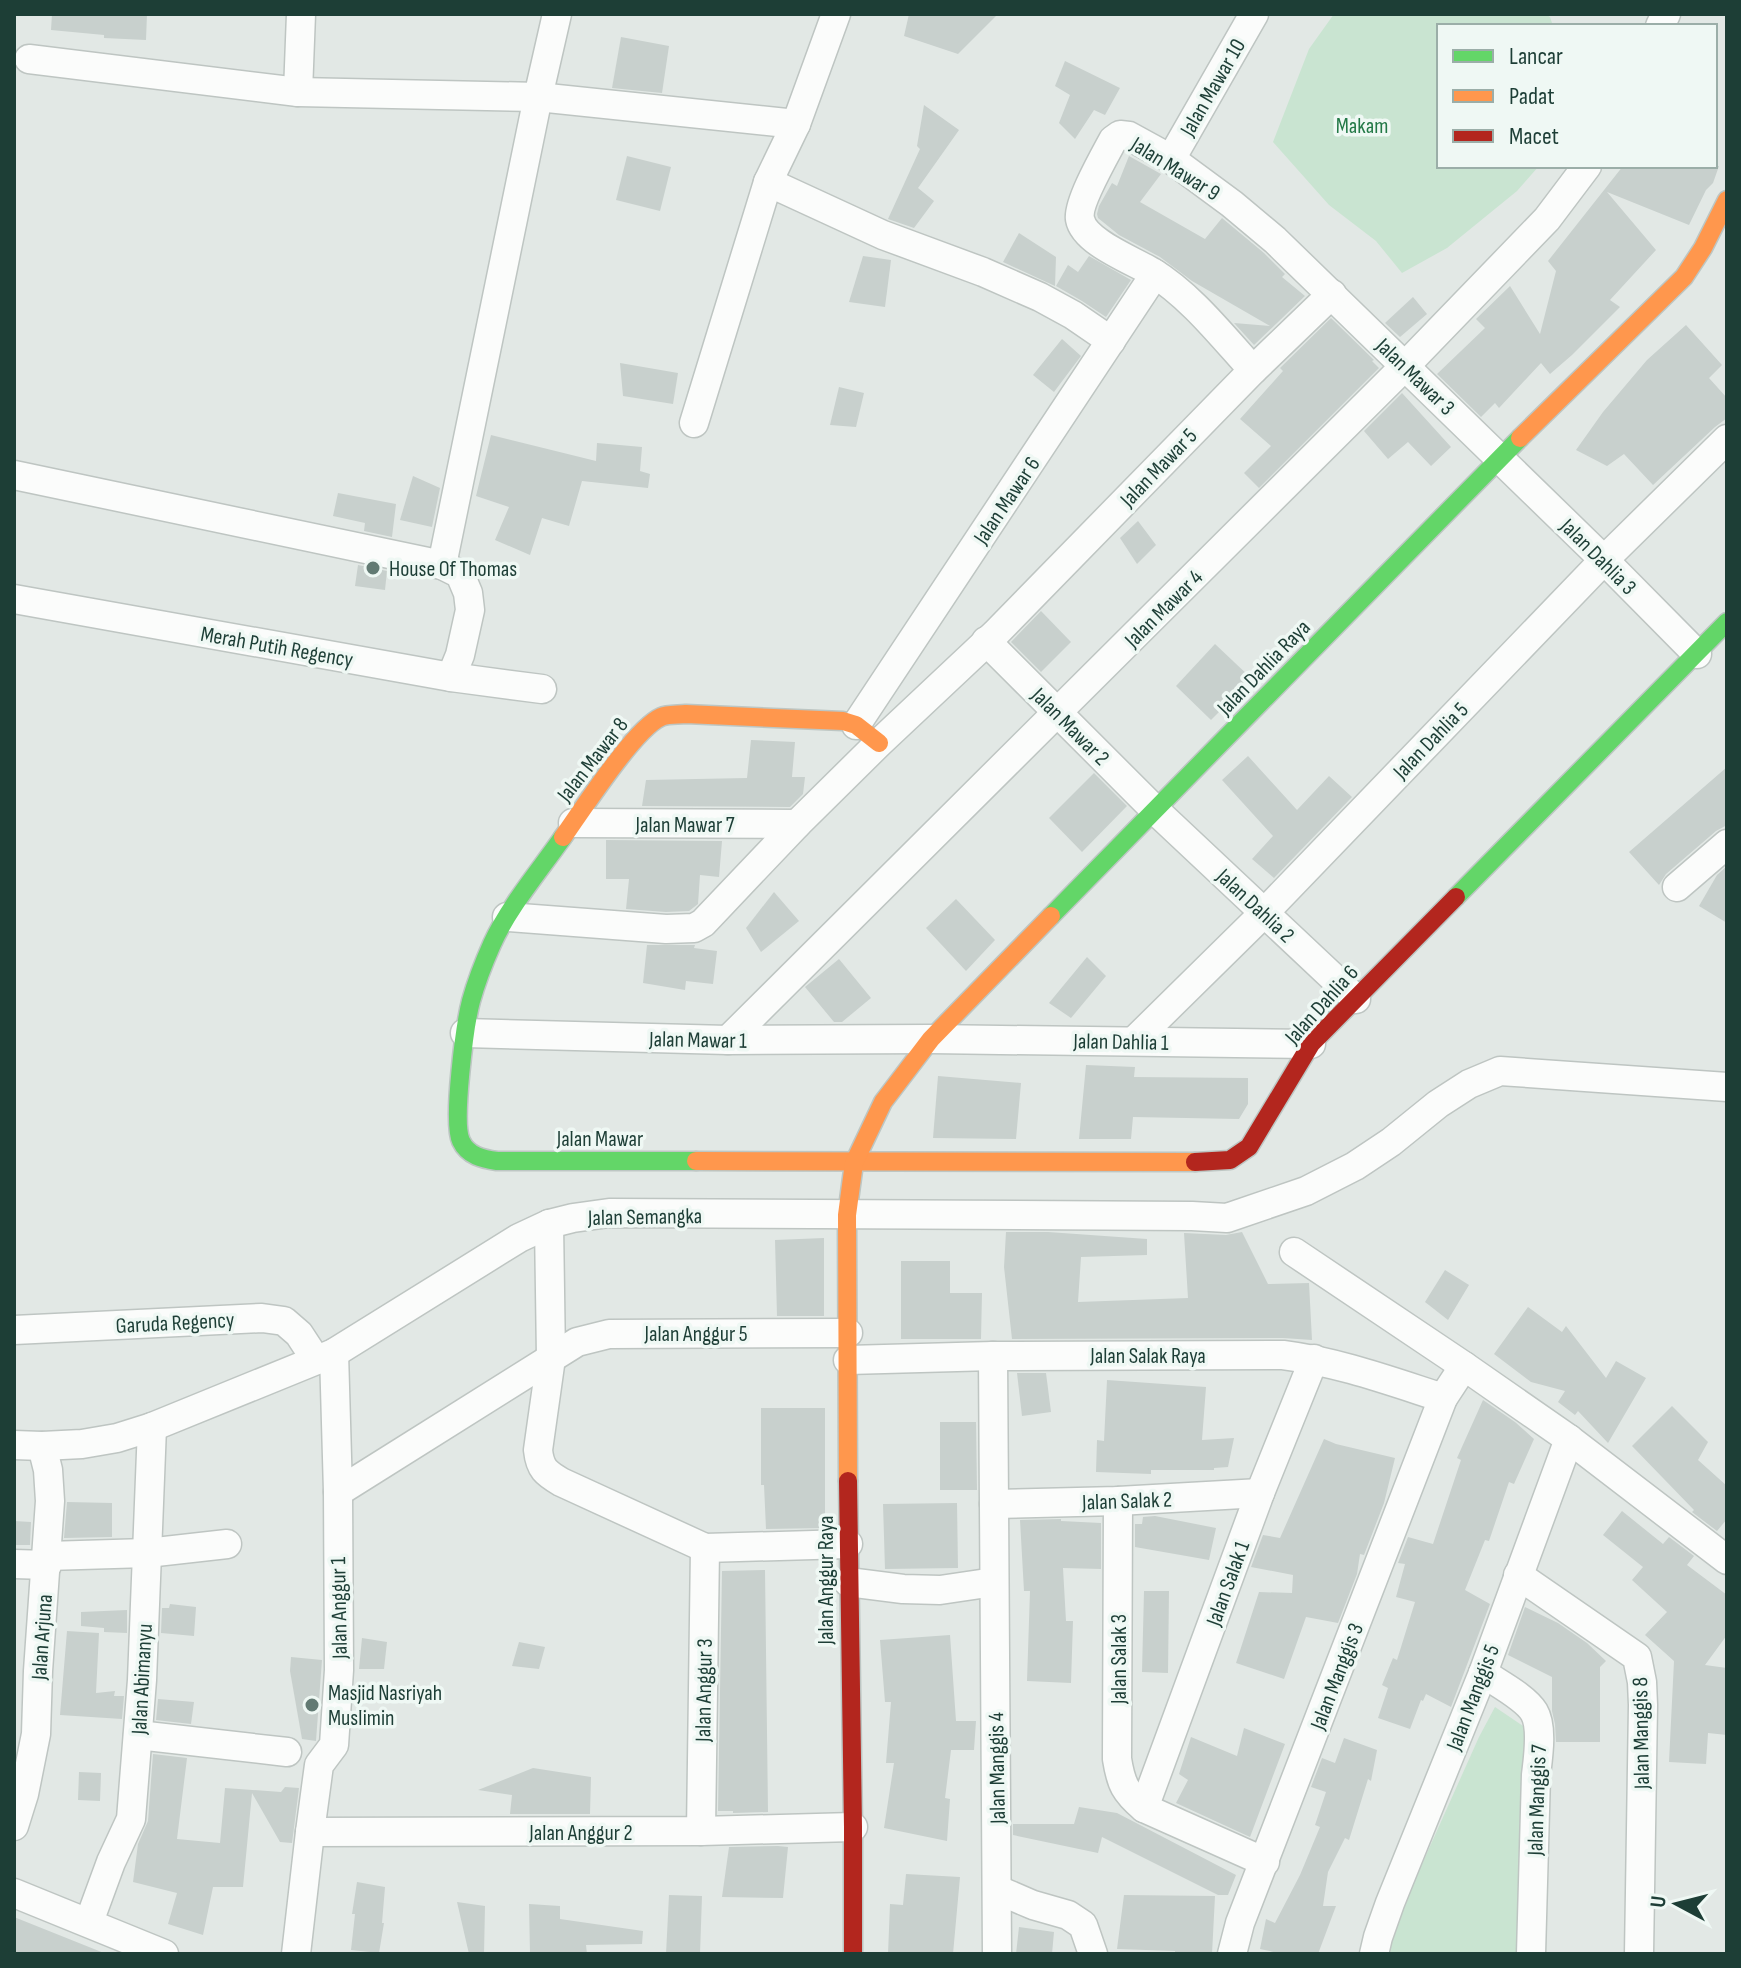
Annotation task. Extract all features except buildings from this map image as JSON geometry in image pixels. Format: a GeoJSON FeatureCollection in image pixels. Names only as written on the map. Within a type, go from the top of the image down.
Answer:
{"type":"FeatureCollection","features":[{"type":"Feature","properties":{"kind":"street"},"geometry":{"type":"LineString","coordinates":[[298,92],[301,14]]}},
{"type":"Feature","properties":{"kind":"street"},"geometry":{"type":"LineString","coordinates":[[442,565],[557,14]]}},
{"type":"Feature","properties":{"kind":"street"},"geometry":{"type":"LineString","coordinates":[[694,423],[768,182],[796,124],[836,14]]}},
{"type":"Feature","properties":{"kind":"street","name":"Jalan Mawar 10"},"geometry":{"type":"LineString","coordinates":[[1171,159],[1254,14]]}},
{"type":"Feature","properties":{"kind":"street"},"geometry":{"type":"LineString","coordinates":[[29,59],[298,92],[538,97],[796,124]]}},
{"type":"Feature","properties":{"kind":"street","name":"Jalan Mawar 9"},"geometry":{"type":"LineString","coordinates":[[1253,370],[1196,309],[1155,274],[1087,234],[1079,217],[1083,202],[1113,140],[1120,135],[1129,136],[1171,159],[1243,213],[1332,294]]}},
{"type":"Feature","properties":{"kind":"street","name":"Jalan Mawar 4"},"geometry":{"type":"LineString","coordinates":[[728,1040],[1405,366],[1547,219],[1585,168]]}},
{"type":"Feature","properties":{"kind":"street"},"geometry":{"type":"LineString","coordinates":[[768,182],[883,235],[1040,297],[1111,341]]}},
{"type":"Feature","properties":{"kind":"street","name":"Jalan Dahlia Raya"},"geometry":{"type":"LineString","coordinates":[[848,1210],[852,1171],[883,1102],[931,1039],[1500,458],[1684,277],[1703,248],[1727,200]]}},
{"type":"Feature","properties":{"kind":"street","name":"Jalan Mawar 6"},"geometry":{"type":"LineString","coordinates":[[856,725],[1155,274]]}},
{"type":"Feature","properties":{"kind":"street","name":"Jalan Mawar 3"},"geometry":{"type":"LineString","coordinates":[[1332,294],[1500,458]]}},
{"type":"Feature","properties":{"kind":"street","name":"Jalan Mawar 5"},"geometry":{"type":"LineString","coordinates":[[507,917],[666,929],[694,928],[703,923],[797,824],[995,634],[1253,370],[1332,294]]}},
{"type":"Feature","properties":{"kind":"street","name":"Jalan Dahlia 5"},"geometry":{"type":"LineString","coordinates":[[1134,1041],[1264,913],[1604,560],[1727,439]]}},
{"type":"Feature","properties":{"kind":"street","name":"Jalan Dahlia 3"},"geometry":{"type":"LineString","coordinates":[[1500,458],[1697,654]]}},
{"type":"Feature","properties":{"kind":"street"},"geometry":{"type":"LineString","coordinates":[[14,475],[442,565],[460,574],[468,593],[470,610],[460,655],[451,677]]}},
{"type":"Feature","properties":{"kind":"street","name":"Merah Putih Regency"},"geometry":{"type":"LineString","coordinates":[[14,599],[451,677],[542,689]]}},
{"type":"Feature","properties":{"kind":"street","name":"Jalan Dahlia 6"},"geometry":{"type":"LineString","coordinates":[[852,1171],[1230,1160],[1249,1147],[1311,1044],[1727,622]]}},
{"type":"Feature","properties":{"kind":"street","name":"Jalan Mawar 2"},"geometry":{"type":"LineString","coordinates":[[986,641],[1156,811]]}},
{"type":"Feature","properties":{"kind":"street","name":"Jalan Mawar 8"},"geometry":{"type":"LineString","coordinates":[[465,1033],[481,971],[507,917],[646,727],[663,716],[686,714],[832,719],[856,725],[879,743]]}},
{"type":"Feature","properties":{"kind":"street","name":"Jalan Dahlia 2"},"geometry":{"type":"LineString","coordinates":[[1156,811],[1356,999]]}},
{"type":"Feature","properties":{"kind":"street","name":"Jalan Mawar 7"},"geometry":{"type":"LineString","coordinates":[[573,823],[797,824]]}},
{"type":"Feature","properties":{"kind":"street"},"geometry":{"type":"LineString","coordinates":[[1677,887],[1726,846]]}},
{"type":"Feature","properties":{"kind":"street","name":"Jalan Mawar 1"},"geometry":{"type":"LineString","coordinates":[[465,1033],[728,1040],[931,1039]]}},
{"type":"Feature","properties":{"kind":"street","name":"Jalan Mawar"},"geometry":{"type":"LineString","coordinates":[[465,1033],[457,1120],[461,1141],[481,1159],[852,1171]]}},
{"type":"Feature","properties":{"kind":"street","name":"Jalan Dahlia 1"},"geometry":{"type":"LineString","coordinates":[[931,1039],[1311,1044]]}},
{"type":"Feature","properties":{"kind":"street","name":"Jalan Semangka"},"geometry":{"type":"LineString","coordinates":[[28,1445],[82,1444],[117,1438],[152,1427],[325,1356],[519,1238],[549,1224],[573,1218],[609,1213],[848,1210],[1227,1218],[1306,1191],[1355,1166],[1438,1104],[1469,1084],[1500,1071],[1727,1087]]}},
{"type":"Feature","properties":{"kind":"street","name":"Jalan Anggur Raya"},"geometry":{"type":"LineString","coordinates":[[848,1210],[848,1582],[853,1954]]}},
{"type":"Feature","properties":{"kind":"street"},"geometry":{"type":"LineString","coordinates":[[549,1224],[551,1358],[538,1450],[540,1463],[547,1473],[705,1548],[848,1544]]}},
{"type":"Feature","properties":{"kind":"street"},"geometry":{"type":"LineString","coordinates":[[1294,1252],[1569,1439],[1727,1560]]}},
{"type":"Feature","properties":{"kind":"street","name":"Garuda Regency"},"geometry":{"type":"LineString","coordinates":[[14,1330],[262,1318],[284,1321],[325,1356]]}},
{"type":"Feature","properties":{"kind":"street","name":"Jalan Anggur 5"},"geometry":{"type":"LineString","coordinates":[[338,1492],[577,1342],[609,1334],[848,1346]]}},
{"type":"Feature","properties":{"kind":"street","name":"Jalan Salak Raya"},"geometry":{"type":"LineString","coordinates":[[848,1346],[993,1356],[1283,1355],[1314,1359],[1443,1398]]}},
{"type":"Feature","properties":{"kind":"street","name":"Jalan Anggur 1"},"geometry":{"type":"LineString","coordinates":[[296,1954],[319,1765],[334,1745],[339,1670],[338,1492],[325,1356]]}},
{"type":"Feature","properties":{"kind":"street","name":"Jalan Manggis 4"},"geometry":{"type":"LineString","coordinates":[[993,1356],[997,1954]]}},
{"type":"Feature","properties":{"kind":"street","name":"Jalan Salak 1"},"geometry":{"type":"LineString","coordinates":[[1144,1808],[1260,1493],[1314,1359]]}},
{"type":"Feature","properties":{"kind":"street","name":"Jalan Manggis 3"},"geometry":{"type":"LineString","coordinates":[[1232,1954],[1240,1923],[1443,1398],[1464,1366]]}},
{"type":"Feature","properties":{"kind":"street","name":"Jalan Abimanyu"},"geometry":{"type":"LineString","coordinates":[[89,1922],[131,1819],[138,1735],[152,1427]]}},
{"type":"Feature","properties":{"kind":"street","name":"Jalan Manggis 5"},"geometry":{"type":"LineString","coordinates":[[1374,1954],[1390,1903],[1483,1673],[1569,1439]]}},
{"type":"Feature","properties":{"kind":"street","name":"Jalan Arjuna"},"geometry":{"type":"LineString","coordinates":[[14,1826],[36,1734],[50,1501],[48,1470],[28,1445]]}},
{"type":"Feature","properties":{"kind":"street","name":"Jalan Salak 2"},"geometry":{"type":"LineString","coordinates":[[994,1504],[1260,1493]]}},
{"type":"Feature","properties":{"kind":"street","name":"Jalan Salak 3"},"geometry":{"type":"LineString","coordinates":[[1118,1501],[1117,1759],[1120,1779],[1129,1795],[1144,1808]]}},
{"type":"Feature","properties":{"kind":"street"},"geometry":{"type":"LineString","coordinates":[[14,1564],[227,1544]]}},
{"type":"Feature","properties":{"kind":"street","name":"Jalan Anggur 3"},"geometry":{"type":"LineString","coordinates":[[701,1831],[705,1548]]}},
{"type":"Feature","properties":{"kind":"street","name":"Jalan Manggis 8"},"geometry":{"type":"LineString","coordinates":[[1518,1575],[1637,1657],[1643,1705],[1639,1954]]}},
{"type":"Feature","properties":{"kind":"street"},"geometry":{"type":"LineString","coordinates":[[848,1582],[940,1590],[994,1582]]}},
{"type":"Feature","properties":{"kind":"street","name":"Jalan Manggis 7"},"geometry":{"type":"LineString","coordinates":[[1483,1673],[1523,1700],[1534,1712],[1538,1725],[1531,1954]]}},
{"type":"Feature","properties":{"kind":"street"},"geometry":{"type":"LineString","coordinates":[[138,1735],[287,1752]]}},
{"type":"Feature","properties":{"kind":"street"},"geometry":{"type":"LineString","coordinates":[[1144,1808],[1265,1862]]}},
{"type":"Feature","properties":{"kind":"street","name":"Jalan Anggur 2"},"geometry":{"type":"LineString","coordinates":[[310,1832],[701,1831],[853,1827]]}},
{"type":"Feature","properties":{"kind":"street"},"geometry":{"type":"LineString","coordinates":[[998,1890],[1068,1915],[1083,1925],[1093,1954]]}},
{"type":"Feature","properties":{"kind":"street"},"geometry":{"type":"LineString","coordinates":[[15,1896],[89,1922],[164,1954]]}},
{"type":"Feature","properties":{"kind":"green space","name":"Makam"},"geometry":{"type":"Polygon","coordinates":[[[1334,14],[1545,14],[1552,24],[1437,24],[1437,168],[1537,168],[1517,191],[1447,248],[1402,273],[1376,241],[1329,205],[1273,142],[1309,49],[1334,14]]]}},
{"type":"Feature","properties":{"kind":"green space"},"geometry":{"type":"Polygon","coordinates":[[[1495,1707],[1526,1728],[1523,1954],[1385,1954],[1401,1911],[1495,1707]]]}},
{"type":"Feature","properties":{"kind":"traffic: fast"},"geometry":{"type":"LineString","coordinates":[[1051,916],[1520,438]]}},
{"type":"Feature","properties":{"kind":"traffic: fast"},"geometry":{"type":"LineString","coordinates":[[1456,897],[1727,622]]}},
{"type":"Feature","properties":{"kind":"traffic: fast"},"geometry":{"type":"LineString","coordinates":[[563,837],[507,917],[492,944],[475,987],[460,1072],[458,1114],[461,1141],[472,1153],[497,1161],[696,1161]]}},
{"type":"Feature","properties":{"kind":"traffic: slow"},"geometry":{"type":"LineString","coordinates":[[1520,438],[1684,277],[1703,248],[1727,200]]}},
{"type":"Feature","properties":{"kind":"traffic: slow"},"geometry":{"type":"LineString","coordinates":[[563,837],[623,753],[650,724],[664,716],[686,714],[843,721],[856,725],[879,743]]}},
{"type":"Feature","properties":{"kind":"traffic: slow"},"geometry":{"type":"LineString","coordinates":[[848,1481],[847,1215],[854,1163],[883,1102],[931,1039],[1051,916]]}},
{"type":"Feature","properties":{"kind":"traffic: slow"},"geometry":{"type":"LineString","coordinates":[[696,1161],[1195,1162]]}},
{"type":"Feature","properties":{"kind":"traffic: jam"},"geometry":{"type":"LineString","coordinates":[[1195,1162],[1230,1160],[1249,1147],[1311,1044],[1456,897]]}},
{"type":"Feature","properties":{"kind":"traffic: jam"},"geometry":{"type":"LineString","coordinates":[[848,1481],[853,1954]]}},
{"type":"Feature","properties":{"kind":"place","name":"House Of Thomas"},"geometry":{"type":"Point","coordinates":[373,568]}},
{"type":"Feature","properties":{"kind":"place","name":"Masjid Nasriyah Muslimin"},"geometry":{"type":"Point","coordinates":[312,1705]}}]}
